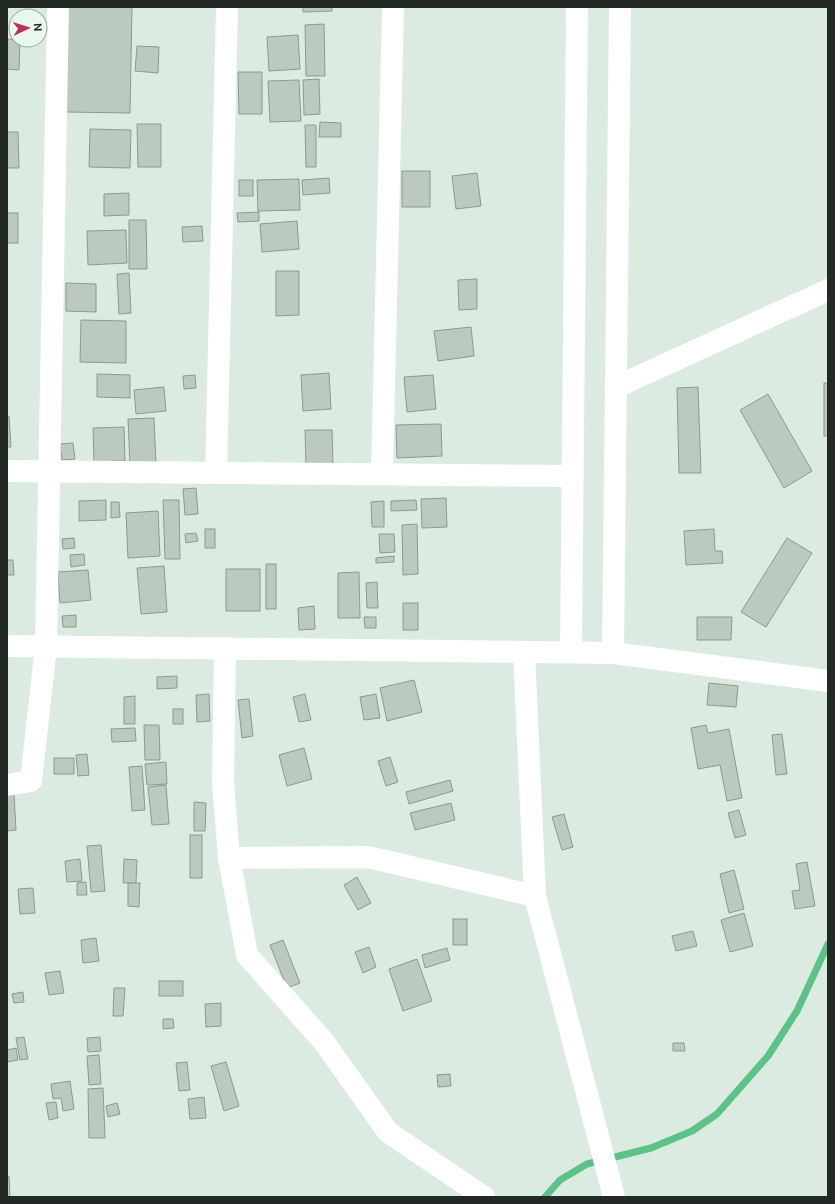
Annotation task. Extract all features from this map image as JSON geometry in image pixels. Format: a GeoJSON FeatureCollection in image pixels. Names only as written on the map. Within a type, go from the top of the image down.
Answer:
{"type":"FeatureCollection","features":[{"type":"Feature","properties":{"kind":"street"},"geometry":{"type":"LineString","coordinates":[[7,785],[31,781],[46,646],[58,7]]}},
{"type":"Feature","properties":{"kind":"street"},"geometry":{"type":"LineString","coordinates":[[216,473],[227,7]]}},
{"type":"Feature","properties":{"kind":"street"},"geometry":{"type":"LineString","coordinates":[[382,474],[393,7]]}},
{"type":"Feature","properties":{"kind":"street"},"geometry":{"type":"LineString","coordinates":[[571,652],[576,7]]}},
{"type":"Feature","properties":{"kind":"street"},"geometry":{"type":"LineString","coordinates":[[613,653],[620,7]]}},
{"type":"Feature","properties":{"kind":"street"},"geometry":{"type":"LineString","coordinates":[[616,387],[828,290]]}},
{"type":"Feature","properties":{"kind":"street"},"geometry":{"type":"LineString","coordinates":[[7,471],[572,476]]}},
{"type":"Feature","properties":{"kind":"street"},"geometry":{"type":"LineString","coordinates":[[7,646],[613,653],[828,681]]}},
{"type":"Feature","properties":{"kind":"street"},"geometry":{"type":"LineString","coordinates":[[225,648],[223,783],[229,858],[247,955],[324,1042],[388,1132],[484,1197]]}},
{"type":"Feature","properties":{"kind":"street"},"geometry":{"type":"LineString","coordinates":[[524,652],[535,896],[614,1197]]}},
{"type":"Feature","properties":{"kind":"street"},"geometry":{"type":"LineString","coordinates":[[229,858],[368,857],[535,896]]}},
{"type":"Feature","properties":{"kind":"building"},"geometry":{"type":"Polygon","coordinates":[[[67,7],[132,7],[130,113],[66,112],[67,7]]]}},
{"type":"Feature","properties":{"kind":"building"},"geometry":{"type":"Polygon","coordinates":[[[303,7],[332,7],[332,11],[303,12],[303,7]]]}},
{"type":"Feature","properties":{"kind":"building"},"geometry":{"type":"Polygon","coordinates":[[[324,24],[325,76],[306,76],[305,25],[324,24]]]}},
{"type":"Feature","properties":{"kind":"building"},"geometry":{"type":"Polygon","coordinates":[[[298,35],[300,69],[269,71],[267,37],[298,35]]]}},
{"type":"Feature","properties":{"kind":"building"},"geometry":{"type":"Polygon","coordinates":[[[7,39],[8,48],[20,48],[19,70],[7,69],[7,39]]]}},
{"type":"Feature","properties":{"kind":"building"},"geometry":{"type":"Polygon","coordinates":[[[137,46],[159,47],[158,73],[135,71],[137,46]]]}},
{"type":"Feature","properties":{"kind":"building"},"geometry":{"type":"Polygon","coordinates":[[[238,72],[262,72],[262,114],[239,114],[238,72]]]}},
{"type":"Feature","properties":{"kind":"building"},"geometry":{"type":"Polygon","coordinates":[[[319,79],[320,114],[304,115],[303,80],[319,79]]]}},
{"type":"Feature","properties":{"kind":"building"},"geometry":{"type":"Polygon","coordinates":[[[299,80],[301,121],[270,122],[268,81],[299,80]]]}},
{"type":"Feature","properties":{"kind":"building"},"geometry":{"type":"Polygon","coordinates":[[[320,122],[341,123],[341,137],[319,137],[320,122]]]}},
{"type":"Feature","properties":{"kind":"building"},"geometry":{"type":"Polygon","coordinates":[[[137,124],[161,124],[161,167],[138,167],[137,124]]]}},
{"type":"Feature","properties":{"kind":"building"},"geometry":{"type":"Polygon","coordinates":[[[305,125],[316,125],[316,167],[306,167],[305,125]]]}},
{"type":"Feature","properties":{"kind":"building"},"geometry":{"type":"Polygon","coordinates":[[[90,129],[131,130],[130,168],[89,167],[90,129]]]}},
{"type":"Feature","properties":{"kind":"building"},"geometry":{"type":"Polygon","coordinates":[[[7,132],[18,132],[19,168],[7,168],[7,132]]]}},
{"type":"Feature","properties":{"kind":"building"},"geometry":{"type":"Polygon","coordinates":[[[402,171],[430,171],[430,207],[402,207],[402,171]]]}},
{"type":"Feature","properties":{"kind":"building"},"geometry":{"type":"Polygon","coordinates":[[[477,173],[481,206],[456,209],[452,176],[477,173]]]}},
{"type":"Feature","properties":{"kind":"building"},"geometry":{"type":"Polygon","coordinates":[[[329,178],[330,193],[303,195],[302,180],[329,178]]]}},
{"type":"Feature","properties":{"kind":"building"},"geometry":{"type":"Polygon","coordinates":[[[299,179],[300,210],[258,211],[257,180],[299,179]]]}},
{"type":"Feature","properties":{"kind":"building"},"geometry":{"type":"Polygon","coordinates":[[[239,180],[253,180],[253,196],[239,196],[239,180]]]}},
{"type":"Feature","properties":{"kind":"building"},"geometry":{"type":"Polygon","coordinates":[[[129,193],[129,215],[104,216],[104,194],[129,193]]]}},
{"type":"Feature","properties":{"kind":"building"},"geometry":{"type":"Polygon","coordinates":[[[259,212],[259,221],[238,222],[237,213],[259,212]]]}},
{"type":"Feature","properties":{"kind":"building"},"geometry":{"type":"Polygon","coordinates":[[[7,213],[18,213],[18,243],[7,243],[7,213]]]}},
{"type":"Feature","properties":{"kind":"building"},"geometry":{"type":"Polygon","coordinates":[[[129,220],[146,220],[147,269],[129,269],[129,220]]]}},
{"type":"Feature","properties":{"kind":"building"},"geometry":{"type":"Polygon","coordinates":[[[297,221],[299,249],[262,252],[260,224],[297,221]]]}},
{"type":"Feature","properties":{"kind":"building"},"geometry":{"type":"Polygon","coordinates":[[[202,226],[203,241],[183,242],[182,227],[202,226]]]}},
{"type":"Feature","properties":{"kind":"building"},"geometry":{"type":"Polygon","coordinates":[[[126,230],[127,263],[88,265],[87,231],[126,230]]]}},
{"type":"Feature","properties":{"kind":"building"},"geometry":{"type":"Polygon","coordinates":[[[276,271],[299,271],[299,315],[276,316],[276,271]]]}},
{"type":"Feature","properties":{"kind":"building"},"geometry":{"type":"Polygon","coordinates":[[[129,273],[131,313],[119,314],[117,274],[129,273]]]}},
{"type":"Feature","properties":{"kind":"building"},"geometry":{"type":"Polygon","coordinates":[[[477,279],[477,309],[459,310],[458,280],[477,279]]]}},
{"type":"Feature","properties":{"kind":"building"},"geometry":{"type":"Polygon","coordinates":[[[66,283],[96,284],[96,312],[66,311],[66,283]]]}},
{"type":"Feature","properties":{"kind":"building"},"geometry":{"type":"Polygon","coordinates":[[[81,320],[126,321],[126,363],[80,362],[81,320]]]}},
{"type":"Feature","properties":{"kind":"building"},"geometry":{"type":"Polygon","coordinates":[[[471,327],[474,356],[438,361],[434,331],[471,327]]]}},
{"type":"Feature","properties":{"kind":"building"},"geometry":{"type":"Polygon","coordinates":[[[329,373],[331,409],[303,411],[301,375],[329,373]]]}},
{"type":"Feature","properties":{"kind":"building"},"geometry":{"type":"Polygon","coordinates":[[[97,374],[130,375],[130,398],[97,397],[97,374]]]}},
{"type":"Feature","properties":{"kind":"building"},"geometry":{"type":"Polygon","coordinates":[[[195,375],[196,388],[184,389],[183,376],[195,375]]]}},
{"type":"Feature","properties":{"kind":"building"},"geometry":{"type":"Polygon","coordinates":[[[433,375],[436,409],[407,412],[404,377],[433,375]]]}},
{"type":"Feature","properties":{"kind":"building"},"geometry":{"type":"Polygon","coordinates":[[[824,383],[828,383],[828,436],[824,436],[824,383]]]}},
{"type":"Feature","properties":{"kind":"building"},"geometry":{"type":"Polygon","coordinates":[[[164,387],[166,411],[136,414],[134,390],[164,387]]]}},
{"type":"Feature","properties":{"kind":"building"},"geometry":{"type":"Polygon","coordinates":[[[698,387],[701,473],[679,473],[677,388],[698,387]]]}},
{"type":"Feature","properties":{"kind":"building"},"geometry":{"type":"Polygon","coordinates":[[[768,394],[812,471],[784,488],[740,410],[768,394]]]}},
{"type":"Feature","properties":{"kind":"building"},"geometry":{"type":"Polygon","coordinates":[[[9,416],[11,447],[7,447],[7,417],[9,416]]]}},
{"type":"Feature","properties":{"kind":"building"},"geometry":{"type":"Polygon","coordinates":[[[154,418],[156,464],[130,465],[128,419],[154,418]]]}},
{"type":"Feature","properties":{"kind":"building"},"geometry":{"type":"Polygon","coordinates":[[[441,424],[442,456],[397,458],[396,425],[441,424]]]}},
{"type":"Feature","properties":{"kind":"building"},"geometry":{"type":"Polygon","coordinates":[[[124,427],[125,461],[94,462],[93,428],[124,427]]]}},
{"type":"Feature","properties":{"kind":"building"},"geometry":{"type":"Polygon","coordinates":[[[305,430],[332,430],[333,465],[306,466],[305,430]]]}},
{"type":"Feature","properties":{"kind":"building"},"geometry":{"type":"Polygon","coordinates":[[[73,443],[75,459],[62,460],[60,444],[73,443]]]}},
{"type":"Feature","properties":{"kind":"building"},"geometry":{"type":"Polygon","coordinates":[[[196,488],[198,514],[185,515],[183,489],[196,488]]]}},
{"type":"Feature","properties":{"kind":"building"},"geometry":{"type":"Polygon","coordinates":[[[446,498],[447,527],[422,528],[421,499],[446,498]]]}},
{"type":"Feature","properties":{"kind":"building"},"geometry":{"type":"Polygon","coordinates":[[[106,500],[106,520],[79,521],[79,501],[106,500]]]}},
{"type":"Feature","properties":{"kind":"building"},"geometry":{"type":"Polygon","coordinates":[[[163,500],[179,500],[180,559],[165,559],[163,500]]]}},
{"type":"Feature","properties":{"kind":"building"},"geometry":{"type":"Polygon","coordinates":[[[416,500],[417,510],[391,511],[391,501],[416,500]]]}},
{"type":"Feature","properties":{"kind":"building"},"geometry":{"type":"Polygon","coordinates":[[[384,501],[384,527],[372,527],[371,502],[384,501]]]}},
{"type":"Feature","properties":{"kind":"building"},"geometry":{"type":"Polygon","coordinates":[[[111,502],[119,502],[120,517],[111,518],[111,502]]]}},
{"type":"Feature","properties":{"kind":"building"},"geometry":{"type":"Polygon","coordinates":[[[158,511],[160,556],[128,558],[126,513],[158,511]]]}},
{"type":"Feature","properties":{"kind":"building"},"geometry":{"type":"Polygon","coordinates":[[[417,524],[418,574],[403,575],[402,525],[417,524]]]}},
{"type":"Feature","properties":{"kind":"building"},"geometry":{"type":"Polygon","coordinates":[[[205,529],[215,529],[215,548],[205,548],[205,529]]]}},
{"type":"Feature","properties":{"kind":"building"},"geometry":{"type":"Polygon","coordinates":[[[714,529],[715,551],[722,551],[723,563],[686,565],[684,531],[714,529]]]}},
{"type":"Feature","properties":{"kind":"building"},"geometry":{"type":"Polygon","coordinates":[[[196,533],[198,541],[186,543],[185,534],[196,533]]]}},
{"type":"Feature","properties":{"kind":"building"},"geometry":{"type":"Polygon","coordinates":[[[379,534],[394,534],[395,552],[380,553],[379,534]]]}},
{"type":"Feature","properties":{"kind":"building"},"geometry":{"type":"Polygon","coordinates":[[[74,538],[75,548],[63,549],[62,539],[74,538]]]}},
{"type":"Feature","properties":{"kind":"building"},"geometry":{"type":"Polygon","coordinates":[[[787,538],[812,553],[766,627],[741,612],[787,538]]]}},
{"type":"Feature","properties":{"kind":"building"},"geometry":{"type":"Polygon","coordinates":[[[84,554],[85,565],[71,567],[70,555],[84,554]]]}},
{"type":"Feature","properties":{"kind":"building"},"geometry":{"type":"Polygon","coordinates":[[[394,556],[394,562],[376,563],[376,558],[394,556]]]}},
{"type":"Feature","properties":{"kind":"building"},"geometry":{"type":"Polygon","coordinates":[[[7,560],[13,560],[14,575],[7,575],[7,560]]]}},
{"type":"Feature","properties":{"kind":"building"},"geometry":{"type":"Polygon","coordinates":[[[266,564],[276,564],[276,609],[266,609],[266,564]]]}},
{"type":"Feature","properties":{"kind":"building"},"geometry":{"type":"Polygon","coordinates":[[[164,566],[167,612],[141,614],[137,568],[164,566]]]}},
{"type":"Feature","properties":{"kind":"building"},"geometry":{"type":"Polygon","coordinates":[[[226,569],[260,569],[260,611],[226,611],[226,569]]]}},
{"type":"Feature","properties":{"kind":"building"},"geometry":{"type":"Polygon","coordinates":[[[88,570],[91,600],[60,603],[58,572],[88,570]]]}},
{"type":"Feature","properties":{"kind":"building"},"geometry":{"type":"Polygon","coordinates":[[[359,572],[360,618],[338,618],[338,573],[359,572]]]}},
{"type":"Feature","properties":{"kind":"building"},"geometry":{"type":"Polygon","coordinates":[[[377,582],[378,608],[367,608],[366,583],[377,582]]]}},
{"type":"Feature","properties":{"kind":"building"},"geometry":{"type":"Polygon","coordinates":[[[403,603],[418,603],[418,630],[403,630],[403,603]]]}},
{"type":"Feature","properties":{"kind":"building"},"geometry":{"type":"Polygon","coordinates":[[[314,606],[315,629],[299,630],[298,608],[314,606]]]}},
{"type":"Feature","properties":{"kind":"building"},"geometry":{"type":"Polygon","coordinates":[[[76,615],[76,627],[63,627],[62,616],[76,615]]]}},
{"type":"Feature","properties":{"kind":"building"},"geometry":{"type":"Polygon","coordinates":[[[364,617],[376,617],[376,628],[365,628],[364,617]]]}},
{"type":"Feature","properties":{"kind":"building"},"geometry":{"type":"Polygon","coordinates":[[[697,617],[732,617],[731,640],[697,640],[697,617]]]}},
{"type":"Feature","properties":{"kind":"building"},"geometry":{"type":"Polygon","coordinates":[[[177,676],[177,688],[157,689],[157,677],[177,676]]]}},
{"type":"Feature","properties":{"kind":"building"},"geometry":{"type":"Polygon","coordinates":[[[414,680],[422,712],[387,721],[380,688],[414,680]]]}},
{"type":"Feature","properties":{"kind":"building"},"geometry":{"type":"Polygon","coordinates":[[[709,683],[738,686],[736,707],[707,705],[709,683]]]}},
{"type":"Feature","properties":{"kind":"building"},"geometry":{"type":"Polygon","coordinates":[[[209,694],[210,721],[197,722],[196,695],[209,694]]]}},
{"type":"Feature","properties":{"kind":"building"},"geometry":{"type":"Polygon","coordinates":[[[305,694],[311,720],[299,722],[293,697],[305,694]]]}},
{"type":"Feature","properties":{"kind":"building"},"geometry":{"type":"Polygon","coordinates":[[[376,694],[380,718],[364,720],[360,697],[376,694]]]}},
{"type":"Feature","properties":{"kind":"building"},"geometry":{"type":"Polygon","coordinates":[[[135,696],[135,724],[124,724],[124,697],[135,696]]]}},
{"type":"Feature","properties":{"kind":"building"},"geometry":{"type":"Polygon","coordinates":[[[249,699],[253,736],[242,738],[238,700],[249,699]]]}},
{"type":"Feature","properties":{"kind":"building"},"geometry":{"type":"Polygon","coordinates":[[[173,709],[183,709],[183,724],[173,724],[173,709]]]}},
{"type":"Feature","properties":{"kind":"building"},"geometry":{"type":"Polygon","coordinates":[[[144,725],[159,725],[160,760],[145,760],[144,725]]]}},
{"type":"Feature","properties":{"kind":"building"},"geometry":{"type":"Polygon","coordinates":[[[706,725],[708,733],[729,729],[742,798],[727,801],[720,765],[698,769],[691,728],[706,725]]]}},
{"type":"Feature","properties":{"kind":"building"},"geometry":{"type":"Polygon","coordinates":[[[135,728],[136,741],[112,742],[111,729],[135,728]]]}},
{"type":"Feature","properties":{"kind":"building"},"geometry":{"type":"Polygon","coordinates":[[[782,734],[787,774],[776,775],[772,735],[782,734]]]}},
{"type":"Feature","properties":{"kind":"building"},"geometry":{"type":"Polygon","coordinates":[[[304,748],[312,779],[287,786],[279,755],[304,748]]]}},
{"type":"Feature","properties":{"kind":"building"},"geometry":{"type":"Polygon","coordinates":[[[87,754],[89,775],[78,776],[76,755],[87,754]]]}},
{"type":"Feature","properties":{"kind":"building"},"geometry":{"type":"Polygon","coordinates":[[[390,757],[398,782],[386,786],[378,761],[390,757]]]}},
{"type":"Feature","properties":{"kind":"building"},"geometry":{"type":"Polygon","coordinates":[[[54,758],[74,758],[74,774],[54,774],[54,758]]]}},
{"type":"Feature","properties":{"kind":"building"},"geometry":{"type":"Polygon","coordinates":[[[166,762],[167,784],[147,785],[145,764],[166,762]]]}},
{"type":"Feature","properties":{"kind":"building"},"geometry":{"type":"Polygon","coordinates":[[[142,766],[145,810],[132,811],[129,767],[142,766]]]}},
{"type":"Feature","properties":{"kind":"building"},"geometry":{"type":"Polygon","coordinates":[[[450,780],[453,791],[409,804],[406,792],[450,780]]]}},
{"type":"Feature","properties":{"kind":"building"},"geometry":{"type":"Polygon","coordinates":[[[166,785],[169,824],[152,825],[148,787],[166,785]]]}},
{"type":"Feature","properties":{"kind":"building"},"geometry":{"type":"Polygon","coordinates":[[[14,794],[16,830],[7,831],[7,795],[14,794]]]}},
{"type":"Feature","properties":{"kind":"building"},"geometry":{"type":"Polygon","coordinates":[[[194,802],[206,803],[205,831],[194,831],[194,802]]]}},
{"type":"Feature","properties":{"kind":"building"},"geometry":{"type":"Polygon","coordinates":[[[451,803],[455,820],[415,830],[410,813],[451,803]]]}},
{"type":"Feature","properties":{"kind":"building"},"geometry":{"type":"Polygon","coordinates":[[[739,810],[746,835],[735,838],[728,813],[739,810]]]}},
{"type":"Feature","properties":{"kind":"building"},"geometry":{"type":"Polygon","coordinates":[[[564,814],[573,847],[562,850],[552,817],[564,814]]]}},
{"type":"Feature","properties":{"kind":"building"},"geometry":{"type":"Polygon","coordinates":[[[190,835],[202,835],[202,878],[190,878],[190,835]]]}},
{"type":"Feature","properties":{"kind":"building"},"geometry":{"type":"Polygon","coordinates":[[[101,845],[105,891],[91,892],[87,846],[101,845]]]}},
{"type":"Feature","properties":{"kind":"building"},"geometry":{"type":"Polygon","coordinates":[[[80,859],[82,881],[67,882],[65,861],[80,859]]]}},
{"type":"Feature","properties":{"kind":"building"},"geometry":{"type":"Polygon","coordinates":[[[124,859],[137,860],[136,883],[123,883],[124,859]]]}},
{"type":"Feature","properties":{"kind":"building"},"geometry":{"type":"Polygon","coordinates":[[[807,862],[815,906],[795,909],[792,891],[800,890],[796,864],[807,862]]]}},
{"type":"Feature","properties":{"kind":"building"},"geometry":{"type":"Polygon","coordinates":[[[734,870],[744,909],[729,913],[720,874],[734,870]]]}},
{"type":"Feature","properties":{"kind":"building"},"geometry":{"type":"Polygon","coordinates":[[[357,877],[371,903],[358,910],[344,885],[357,877]]]}},
{"type":"Feature","properties":{"kind":"building"},"geometry":{"type":"Polygon","coordinates":[[[86,882],[87,895],[77,895],[77,883],[86,882]]]}},
{"type":"Feature","properties":{"kind":"building"},"geometry":{"type":"Polygon","coordinates":[[[128,883],[140,883],[139,907],[128,906],[128,883]]]}},
{"type":"Feature","properties":{"kind":"building"},"geometry":{"type":"Polygon","coordinates":[[[33,888],[35,913],[20,914],[18,889],[33,888]]]}},
{"type":"Feature","properties":{"kind":"building"},"geometry":{"type":"Polygon","coordinates":[[[744,913],[753,946],[730,952],[721,920],[744,913]]]}},
{"type":"Feature","properties":{"kind":"building"},"geometry":{"type":"Polygon","coordinates":[[[453,919],[467,919],[467,945],[453,945],[453,919]]]}},
{"type":"Feature","properties":{"kind":"building"},"geometry":{"type":"Polygon","coordinates":[[[693,931],[697,946],[676,951],[672,936],[693,931]]]}},
{"type":"Feature","properties":{"kind":"building"},"geometry":{"type":"Polygon","coordinates":[[[96,938],[99,961],[83,963],[81,940],[96,938]]]}},
{"type":"Feature","properties":{"kind":"building"},"geometry":{"type":"Polygon","coordinates":[[[283,940],[300,983],[287,988],[270,945],[283,940]]]}},
{"type":"Feature","properties":{"kind":"building"},"geometry":{"type":"Polygon","coordinates":[[[369,947],[376,967],[363,973],[355,952],[369,947]]]}},
{"type":"Feature","properties":{"kind":"building"},"geometry":{"type":"Polygon","coordinates":[[[447,948],[450,960],[425,968],[422,955],[447,948]]]}},
{"type":"Feature","properties":{"kind":"building"},"geometry":{"type":"Polygon","coordinates":[[[417,959],[432,1001],[403,1011],[389,969],[417,959]]]}},
{"type":"Feature","properties":{"kind":"building"},"geometry":{"type":"Polygon","coordinates":[[[60,971],[64,993],[49,995],[45,973],[60,971]]]}},
{"type":"Feature","properties":{"kind":"building"},"geometry":{"type":"Polygon","coordinates":[[[159,981],[183,981],[183,996],[159,996],[159,981]]]}},
{"type":"Feature","properties":{"kind":"building"},"geometry":{"type":"Polygon","coordinates":[[[114,988],[125,988],[123,1016],[113,1016],[114,988]]]}},
{"type":"Feature","properties":{"kind":"building"},"geometry":{"type":"Polygon","coordinates":[[[23,992],[24,1002],[14,1003],[12,994],[23,992]]]}},
{"type":"Feature","properties":{"kind":"building"},"geometry":{"type":"Polygon","coordinates":[[[221,1003],[221,1026],[206,1027],[205,1004],[221,1003]]]}},
{"type":"Feature","properties":{"kind":"building"},"geometry":{"type":"Polygon","coordinates":[[[163,1019],[173,1019],[174,1028],[163,1029],[163,1019]]]}},
{"type":"Feature","properties":{"kind":"building"},"geometry":{"type":"Polygon","coordinates":[[[24,1037],[28,1059],[20,1060],[16,1038],[24,1037]]]}},
{"type":"Feature","properties":{"kind":"building"},"geometry":{"type":"Polygon","coordinates":[[[100,1037],[101,1051],[88,1052],[87,1038],[100,1037]]]}},
{"type":"Feature","properties":{"kind":"building"},"geometry":{"type":"Polygon","coordinates":[[[673,1043],[684,1043],[685,1051],[673,1051],[673,1043]]]}},
{"type":"Feature","properties":{"kind":"building"},"geometry":{"type":"Polygon","coordinates":[[[16,1048],[18,1060],[7,1062],[7,1050],[16,1048]]]}},
{"type":"Feature","properties":{"kind":"building"},"geometry":{"type":"Polygon","coordinates":[[[99,1055],[101,1084],[89,1085],[87,1056],[99,1055]]]}},
{"type":"Feature","properties":{"kind":"building"},"geometry":{"type":"Polygon","coordinates":[[[187,1062],[190,1090],[179,1091],[176,1063],[187,1062]]]}},
{"type":"Feature","properties":{"kind":"building"},"geometry":{"type":"Polygon","coordinates":[[[226,1062],[239,1106],[224,1111],[211,1066],[226,1062]]]}},
{"type":"Feature","properties":{"kind":"building"},"geometry":{"type":"Polygon","coordinates":[[[450,1074],[451,1086],[438,1087],[437,1075],[450,1074]]]}},
{"type":"Feature","properties":{"kind":"building"},"geometry":{"type":"Polygon","coordinates":[[[70,1081],[74,1109],[63,1111],[61,1098],[53,1099],[51,1084],[70,1081]]]}},
{"type":"Feature","properties":{"kind":"building"},"geometry":{"type":"Polygon","coordinates":[[[103,1088],[105,1138],[89,1138],[88,1089],[103,1088]]]}},
{"type":"Feature","properties":{"kind":"building"},"geometry":{"type":"Polygon","coordinates":[[[204,1097],[206,1118],[190,1119],[188,1099],[204,1097]]]}},
{"type":"Feature","properties":{"kind":"building"},"geometry":{"type":"Polygon","coordinates":[[[56,1102],[58,1118],[49,1120],[46,1103],[56,1102]]]}},
{"type":"Feature","properties":{"kind":"building"},"geometry":{"type":"Polygon","coordinates":[[[117,1103],[120,1114],[108,1117],[106,1106],[117,1103]]]}},
{"type":"Feature","properties":{"kind":"building"},"geometry":{"type":"Polygon","coordinates":[[[9,1176],[10,1197],[7,1197],[7,1177],[9,1176]]]}},
{"type":"Feature","properties":{"kind":"waterway"},"geometry":{"type":"LineString","coordinates":[[545,1197],[560,1180],[587,1164],[651,1148],[692,1131],[717,1114],[768,1056],[797,1011],[828,944]]}}]}
